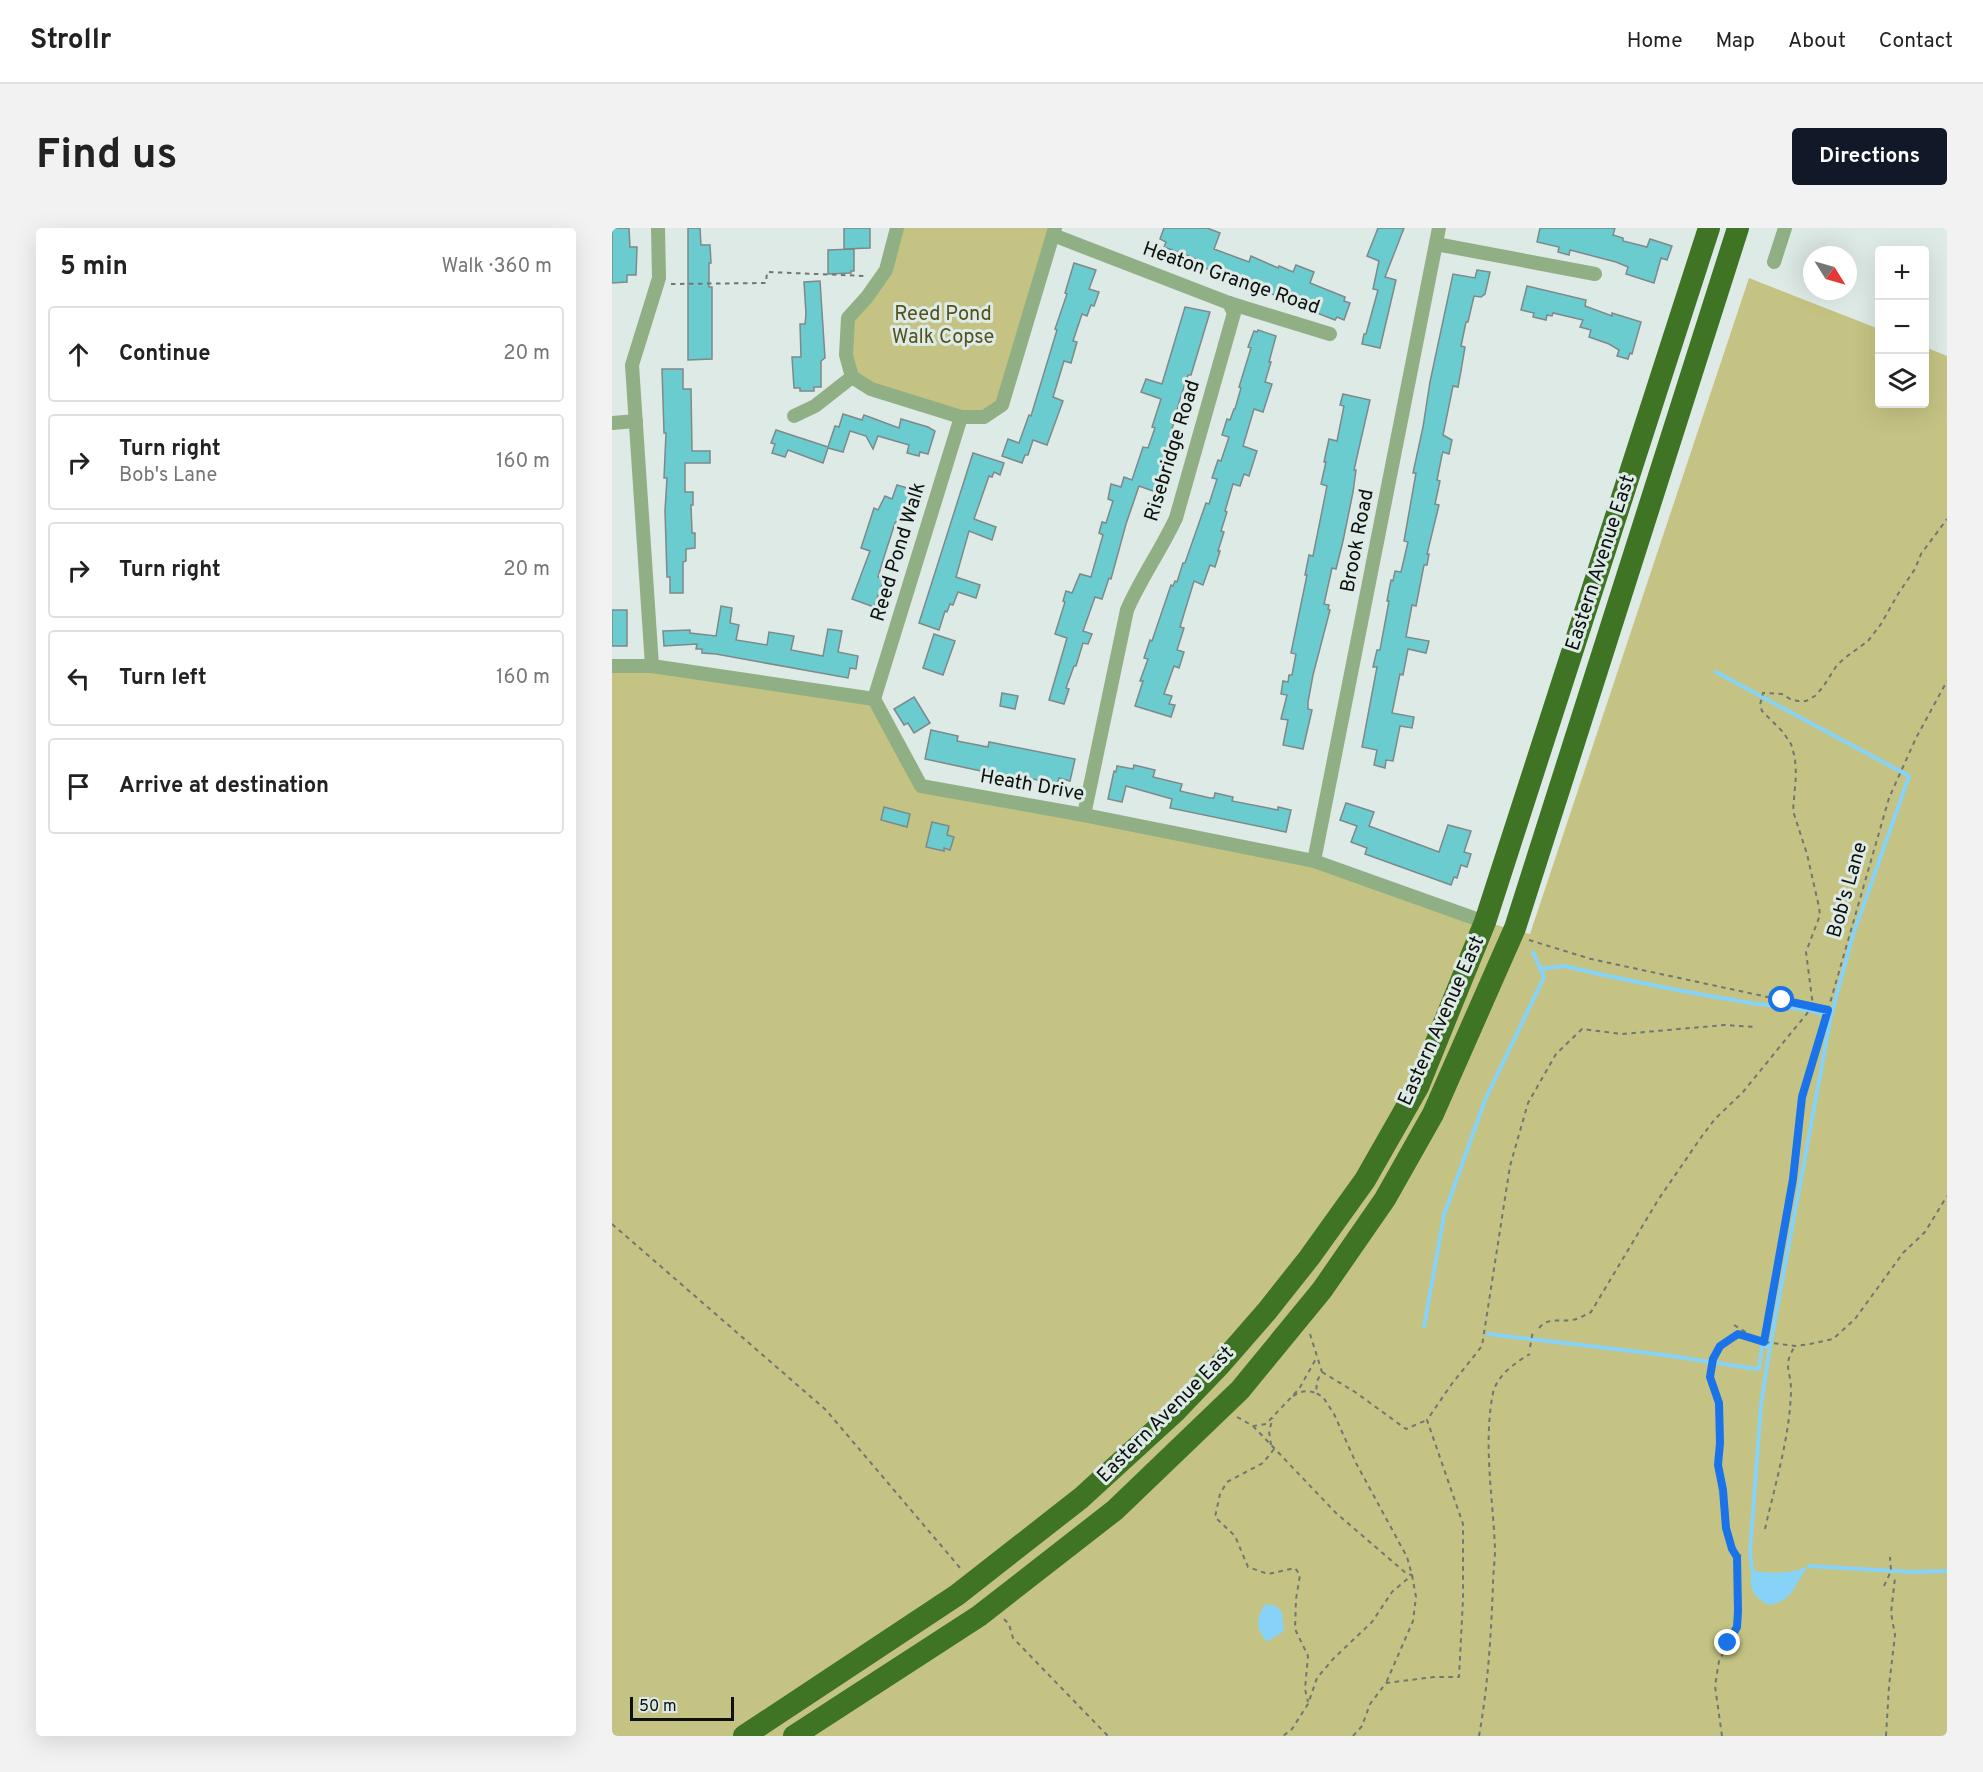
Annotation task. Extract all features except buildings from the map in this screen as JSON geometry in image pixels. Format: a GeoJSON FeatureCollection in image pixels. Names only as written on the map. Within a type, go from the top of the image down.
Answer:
{"type":"FeatureCollection","features":[{"type":"Feature","properties":{"kind":"highway","name":"Eastern Avenue East"},"geometry":{"type":"LineString","coordinates":[[744,1736],[974,1583],[1081,1498],[1175,1412],[1226,1358],[1308,1258],[1365,1180],[1418,1087],[1485,922],[1708,228]]}},
{"type":"Feature","properties":{"kind":"highway","name":"Eastern Avenue East"},"geometry":{"type":"LineString","coordinates":[[794,1736],[992,1606],[1115,1510],[1240,1390],[1322,1290],[1385,1199],[1433,1113],[1512,935],[1738,228]]}},
{"type":"Feature","properties":{"kind":"street"},"geometry":{"type":"LineString","coordinates":[[652,666],[632,365],[659,278],[658,228]]}},
{"type":"Feature","properties":{"kind":"street"},"geometry":{"type":"LineString","coordinates":[[897,228],[886,270],[867,297],[848,318],[846,355],[852,377],[871,388],[961,417],[984,417],[1002,405],[1054,231]]}},
{"type":"Feature","properties":{"kind":"street","name":"Brook Road"},"geometry":{"type":"LineString","coordinates":[[1314,861],[1438,228]]}},
{"type":"Feature","properties":{"kind":"street"},"geometry":{"type":"LineString","coordinates":[[1774,262],[1785,228]]}},
{"type":"Feature","properties":{"kind":"street","name":"Heaton Grange Road"},"geometry":{"type":"LineString","coordinates":[[1054,231],[1229,303],[1330,334]]}},
{"type":"Feature","properties":{"kind":"street"},"geometry":{"type":"LineString","coordinates":[[1436,244],[1594,274]]}},
{"type":"Feature","properties":{"kind":"street","name":"Risebridge Road"},"geometry":{"type":"LineString","coordinates":[[1084,815],[1127,610],[1139,583],[1176,518],[1234,313],[1229,303]]}},
{"type":"Feature","properties":{"kind":"street"},"geometry":{"type":"LineString","coordinates":[[794,416],[815,406],[852,377]]}},
{"type":"Feature","properties":{"kind":"street","name":"Reed Pond Walk"},"geometry":{"type":"LineString","coordinates":[[874,699],[961,417]]}},
{"type":"Feature","properties":{"kind":"street"},"geometry":{"type":"LineString","coordinates":[[612,423],[636,421]]}},
{"type":"Feature","properties":{"kind":"street"},"geometry":{"type":"LineString","coordinates":[[612,666],[652,666],[874,699]]}},
{"type":"Feature","properties":{"kind":"street","name":"Heath Drive"},"geometry":{"type":"LineString","coordinates":[[874,699],[921,786],[1084,815],[1314,861],[1485,922]]}},
{"type":"Feature","properties":{"kind":"path"},"geometry":{"type":"LineString","coordinates":[[657,284],[766,283],[767,272],[880,277]]}},
{"type":"Feature","properties":{"kind":"path"},"geometry":{"type":"LineString","coordinates":[[1539,1328],[1549,1321],[1579,1318],[1591,1312],[1658,1200],[1693,1149],[1715,1119],[1743,1092],[1814,1006],[1806,952],[1820,915],[1801,832],[1793,811],[1795,758],[1791,744],[1783,732],[1762,711],[1760,705],[1763,693],[1782,693],[1798,701],[1806,701],[1815,696],[1837,665],[1868,641],[1881,624],[1915,569],[1921,554],[1947,519]]}},
{"type":"Feature","properties":{"kind":"path","name":"Bob's Lane"},"geometry":{"type":"LineString","coordinates":[[1764,1343],[1793,1179],[1802,1097],[1889,798],[1947,681]]}},
{"type":"Feature","properties":{"kind":"path"},"geometry":{"type":"LineString","coordinates":[[1512,935],[1591,959],[1828,1010]]}},
{"type":"Feature","properties":{"kind":"path"},"geometry":{"type":"LineString","coordinates":[[1296,1322],[1312,1336],[1322,1372],[1355,1392],[1406,1429],[1427,1420],[1482,1346],[1510,1166],[1528,1103],[1556,1054],[1582,1029],[1622,1034],[1725,1025],[1755,1027]]}},
{"type":"Feature","properties":{"kind":"path"},"geometry":{"type":"LineString","coordinates":[[1734,1325],[1764,1343],[1795,1346],[1833,1339],[1867,1303],[1903,1253],[1925,1232],[1947,1196]]}},
{"type":"Feature","properties":{"kind":"path"},"geometry":{"type":"LineString","coordinates":[[612,1224],[826,1410],[974,1583]]}},
{"type":"Feature","properties":{"kind":"path"},"geometry":{"type":"LineString","coordinates":[[1530,1347],[1533,1331]]}},
{"type":"Feature","properties":{"kind":"path"},"geometry":{"type":"LineString","coordinates":[[1722,1736],[1715,1686],[1719,1661],[1737,1627],[1737,1557],[1732,1549],[1726,1528],[1723,1490],[1718,1465],[1719,1403],[1710,1377],[1713,1359],[1720,1346],[1738,1334],[1750,1336]]}},
{"type":"Feature","properties":{"kind":"path"},"geometry":{"type":"LineString","coordinates":[[1765,1529],[1790,1412],[1791,1382],[1786,1366],[1789,1354],[1795,1346]]}},
{"type":"Feature","properties":{"kind":"path"},"geometry":{"type":"LineString","coordinates":[[1479,1736],[1488,1682],[1492,1624],[1495,1552],[1489,1481],[1490,1429],[1494,1390],[1504,1374],[1516,1362],[1530,1354]]}},
{"type":"Feature","properties":{"kind":"path"},"geometry":{"type":"LineString","coordinates":[[1292,1398],[1317,1357]]}},
{"type":"Feature","properties":{"kind":"path"},"geometry":{"type":"LineString","coordinates":[[1316,1393],[1317,1381],[1322,1372]]}},
{"type":"Feature","properties":{"kind":"path"},"geometry":{"type":"LineString","coordinates":[[1253,1426],[1266,1424],[1300,1392],[1309,1391],[1323,1397],[1334,1414],[1356,1463],[1407,1557],[1416,1597],[1413,1621],[1386,1683],[1370,1704],[1362,1726],[1353,1736]]}},
{"type":"Feature","properties":{"kind":"path"},"geometry":{"type":"LineString","coordinates":[[1220,1408],[1253,1426],[1272,1445]]}},
{"type":"Feature","properties":{"kind":"path"},"geometry":{"type":"LineString","coordinates":[[1274,1415],[1269,1431],[1274,1449],[1336,1513],[1407,1574],[1412,1575]]}},
{"type":"Feature","properties":{"kind":"path"},"geometry":{"type":"LineString","coordinates":[[1386,1683],[1434,1677],[1459,1677],[1463,1599],[1463,1524],[1427,1420]]}},
{"type":"Feature","properties":{"kind":"path"},"geometry":{"type":"LineString","coordinates":[[1274,1449],[1263,1463],[1227,1482],[1220,1494],[1215,1517],[1235,1536],[1248,1567],[1268,1574],[1295,1568],[1300,1575],[1295,1629],[1308,1656],[1305,1689],[1308,1704]]}},
{"type":"Feature","properties":{"kind":"path"},"geometry":{"type":"LineString","coordinates":[[1737,1557],[1743,1554]]}},
{"type":"Feature","properties":{"kind":"path"},"geometry":{"type":"LineString","coordinates":[[1884,1586],[1891,1571],[1890,1557]]}},
{"type":"Feature","properties":{"kind":"path"},"geometry":{"type":"LineString","coordinates":[[1283,1736],[1292,1729],[1308,1704],[1317,1678],[1334,1658],[1372,1622],[1392,1593],[1412,1575]]}},
{"type":"Feature","properties":{"kind":"path"},"geometry":{"type":"LineString","coordinates":[[1886,1736],[1895,1635],[1891,1613],[1895,1578]]}},
{"type":"Feature","properties":{"kind":"path"},"geometry":{"type":"LineString","coordinates":[[992,1606],[1009,1624],[1013,1638],[1108,1736]]}},
{"type":"Feature","properties":{"kind":"green space","name":"Reed Pond Walk Copse"},"geometry":{"type":"Polygon","coordinates":[[[897,228],[1055,228],[1002,405],[984,417],[852,377],[848,318],[867,297],[897,228]]]}},
{"type":"Feature","properties":{"kind":"green space"},"geometry":{"type":"Polygon","coordinates":[[[1749,278],[1875,327],[1875,408],[1929,408],[1929,349],[1947,356],[1947,1736],[612,1736],[612,666],[874,699],[921,786],[1314,861],[1485,922],[1530,934],[1749,278]]]}},
{"type":"Feature","properties":{"kind":"water"},"geometry":{"type":"Polygon","coordinates":[[[1809,1566],[1789,1595],[1777,1603],[1768,1605],[1752,1590],[1752,1570],[1781,1572],[1809,1566]]]}},
{"type":"Feature","properties":{"kind":"water"},"geometry":{"type":"Polygon","coordinates":[[[1264,1605],[1274,1605],[1282,1612],[1284,1631],[1267,1642],[1258,1624],[1264,1605]]]}},
{"type":"Feature","properties":{"kind":"waterway"},"geometry":{"type":"LineString","coordinates":[[1716,672],[1909,776],[1853,935],[1831,1016]]}},
{"type":"Feature","properties":{"kind":"waterway"},"geometry":{"type":"LineString","coordinates":[[1424,1327],[1444,1215],[1485,1100],[1544,977],[1533,952]]}},
{"type":"Feature","properties":{"kind":"waterway"},"geometry":{"type":"LineString","coordinates":[[1540,969],[1564,966],[1677,990],[1831,1016],[1770,1347]]}},
{"type":"Feature","properties":{"kind":"waterway"},"geometry":{"type":"LineString","coordinates":[[1488,1334],[1665,1355],[1756,1369],[1759,1368],[1762,1346],[1770,1347],[1761,1404],[1750,1552],[1752,1570]]}},
{"type":"Feature","properties":{"kind":"waterway"},"geometry":{"type":"LineString","coordinates":[[1809,1566],[1913,1572],[1947,1571]]}},
{"type":"Feature","properties":{"kind":"route"},"geometry":{"type":"LineString","coordinates":[[1728,1643],[1737,1627],[1737,1557],[1732,1549],[1726,1528],[1723,1490],[1718,1465],[1719,1403],[1710,1377],[1711,1368],[1720,1346],[1738,1334],[1764,1342],[1793,1179],[1802,1097],[1828,1010],[1782,1000]]}}]}
